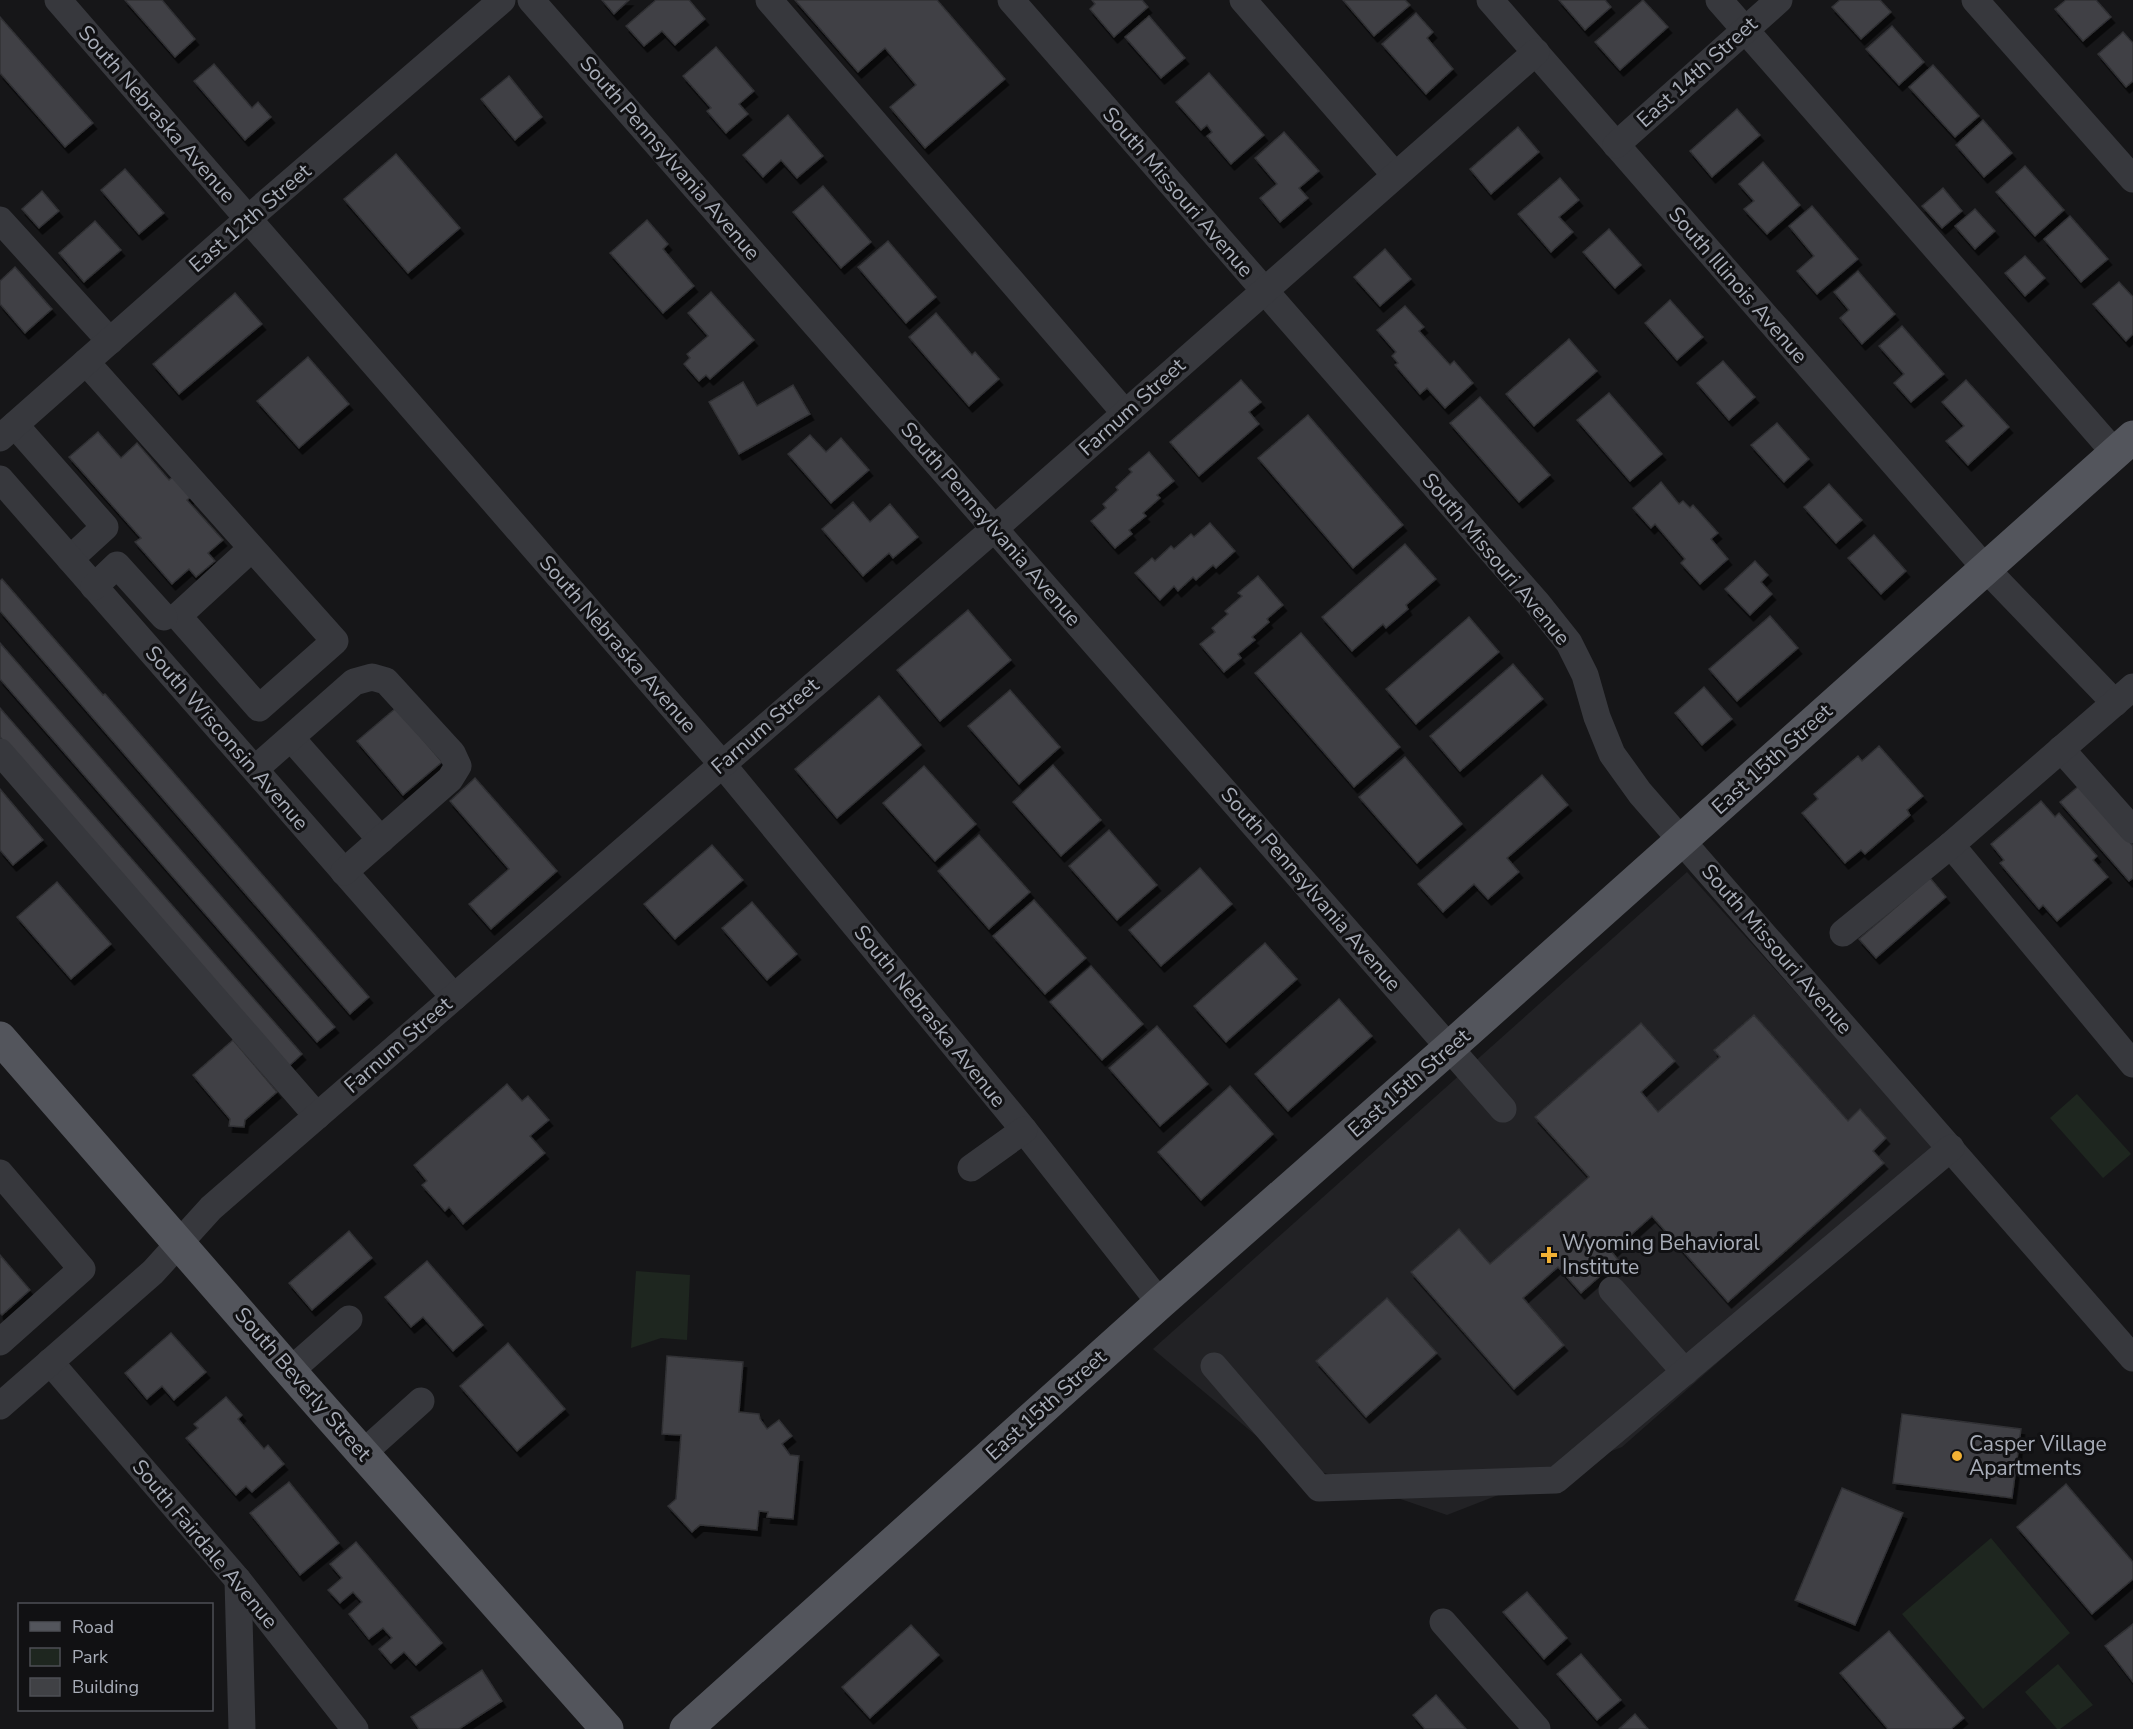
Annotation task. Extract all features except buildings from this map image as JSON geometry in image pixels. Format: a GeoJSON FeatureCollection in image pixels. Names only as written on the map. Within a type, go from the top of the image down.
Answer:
{"type":"FeatureCollection","features":[{"type":"Feature","properties":{"kind":"main road","name":"East 15th Street"},"geometry":{"type":"LineString","coordinates":[[686,1729],[1160,1303],[2124,445]]}},
{"type":"Feature","properties":{"kind":"main road","name":"South Beverly Street"},"geometry":{"type":"LineString","coordinates":[[0,1038],[290,1371],[607,1729]]}},
{"type":"Feature","properties":{"kind":"street","name":"South Nebraska Avenue"},"geometry":{"type":"LineString","coordinates":[[58,0],[722,764],[1024,1130],[1160,1303]]}},
{"type":"Feature","properties":{"kind":"street","name":"East 12th Street"},"geometry":{"type":"LineString","coordinates":[[7,431],[502,0]]}},
{"type":"Feature","properties":{"kind":"street","name":"South Pennsylvania Avenue"},"geometry":{"type":"LineString","coordinates":[[531,0],[1503,1109]]}},
{"type":"Feature","properties":{"kind":"street"},"geometry":{"type":"LineString","coordinates":[[769,0],[1125,413]]}},
{"type":"Feature","properties":{"kind":"street","name":"South Missouri Avenue"},"geometry":{"type":"LineString","coordinates":[[1011,0],[1538,604],[1569,643],[1585,675],[1597,717],[1612,754],[1640,793],[2133,1358]]}},
{"type":"Feature","properties":{"kind":"street"},"geometry":{"type":"LineString","coordinates":[[1242,0],[1395,176]]}},
{"type":"Feature","properties":{"kind":"street","name":"South Illinois Avenue"},"geometry":{"type":"LineString","coordinates":[[1490,0],[1986,569],[2124,695]]}},
{"type":"Feature","properties":{"kind":"street"},"geometry":{"type":"LineString","coordinates":[[1719,0],[2124,445]]}},
{"type":"Feature","properties":{"kind":"street","name":"East 14th Street"},"geometry":{"type":"LineString","coordinates":[[1616,145],[1779,0]]}},
{"type":"Feature","properties":{"kind":"street"},"geometry":{"type":"LineString","coordinates":[[1975,0],[2133,179]]}},
{"type":"Feature","properties":{"kind":"street","name":"Farnum Street"},"geometry":{"type":"LineString","coordinates":[[0,1406],[153,1272],[211,1208],[995,528],[1536,52]]}},
{"type":"Feature","properties":{"kind":"street"},"geometry":{"type":"LineString","coordinates":[[0,220],[110,341]]}},
{"type":"Feature","properties":{"kind":"street"},"geometry":{"type":"LineString","coordinates":[[86,362],[334,641],[259,708],[171,616],[117,565],[94,587]]}},
{"type":"Feature","properties":{"kind":"street"},"geometry":{"type":"LineString","coordinates":[[7,431],[105,527],[70,559]]}},
{"type":"Feature","properties":{"kind":"street","name":"South Wisconsin Avenue"},"geometry":{"type":"LineString","coordinates":[[0,479],[454,997]]}},
{"type":"Feature","properties":{"kind":"street"},"geometry":{"type":"LineString","coordinates":[[140,639],[251,549]]}},
{"type":"Feature","properties":{"kind":"street"},"geometry":{"type":"LineString","coordinates":[[255,769],[354,682],[372,677],[386,681],[452,753],[458,766],[450,779],[344,872]]}},
{"type":"Feature","properties":{"kind":"street"},"geometry":{"type":"LineString","coordinates":[[1844,933],[1951,845],[2124,695]]}},
{"type":"Feature","properties":{"kind":"street"},"geometry":{"type":"LineString","coordinates":[[291,738],[381,840]]}},
{"type":"Feature","properties":{"kind":"street"},"geometry":{"type":"LineString","coordinates":[[2061,749],[2133,830]]}},
{"type":"Feature","properties":{"kind":"street"},"geometry":{"type":"LineString","coordinates":[[0,752],[317,1116]]}},
{"type":"Feature","properties":{"kind":"street"},"geometry":{"type":"LineString","coordinates":[[1951,845],[2133,1064]]}},
{"type":"Feature","properties":{"kind":"street"},"geometry":{"type":"LineString","coordinates":[[971,1168],[1024,1130]]}},
{"type":"Feature","properties":{"kind":"street"},"geometry":{"type":"LineString","coordinates":[[1214,1366],[1319,1488],[1556,1480],[1951,1148]]}},
{"type":"Feature","properties":{"kind":"street"},"geometry":{"type":"LineString","coordinates":[[0,1173],[82,1269],[0,1342]]}},
{"type":"Feature","properties":{"kind":"street"},"geometry":{"type":"LineString","coordinates":[[1612,1290],[1685,1372]]}},
{"type":"Feature","properties":{"kind":"street"},"geometry":{"type":"LineString","coordinates":[[290,1371],[349,1319]]}},
{"type":"Feature","properties":{"kind":"street","name":"South Fairdale Avenue"},"geometry":{"type":"LineString","coordinates":[[50,1362],[238,1580],[355,1729]]}},
{"type":"Feature","properties":{"kind":"street"},"geometry":{"type":"LineString","coordinates":[[363,1453],[421,1401]]}},
{"type":"Feature","properties":{"kind":"street"},"geometry":{"type":"LineString","coordinates":[[238,1580],[242,1729]]}},
{"type":"Feature","properties":{"kind":"street"},"geometry":{"type":"LineString","coordinates":[[1443,1622],[1537,1729]]}},
{"type":"Feature","properties":{"kind":"shaded area","name":"Wyoming Behavioral Institute"},"geometry":{"type":"Polygon","coordinates":[[[1687,872],[1947,1160],[1622,1447],[1447,1515],[1284,1459],[1153,1349],[1687,872]]]}},
{"type":"Feature","properties":{"kind":"green space"},"geometry":{"type":"Polygon","coordinates":[[[2077,1094],[2131,1154],[2103,1178],[2050,1118],[2077,1094]]]}},
{"type":"Feature","properties":{"kind":"green space"},"geometry":{"type":"Polygon","coordinates":[[[636,1271],[690,1275],[687,1340],[661,1338],[631,1348],[636,1271]]]}},
{"type":"Feature","properties":{"kind":"green space"},"geometry":{"type":"Polygon","coordinates":[[[1991,1538],[2070,1633],[1983,1709],[1902,1614],[1991,1538]]]}},
{"type":"Feature","properties":{"kind":"green space"},"geometry":{"type":"Polygon","coordinates":[[[2058,1664],[2093,1705],[2060,1729],[2057,1729],[2025,1692],[2058,1664]]]}},
{"type":"Feature","properties":{"kind":"place","name":"Wyoming Behavioral Institute"},"geometry":{"type":"Point","coordinates":[1549,1255]}},
{"type":"Feature","properties":{"kind":"place","name":"Casper Village Apartments"},"geometry":{"type":"Point","coordinates":[1957,1456]}}]}
